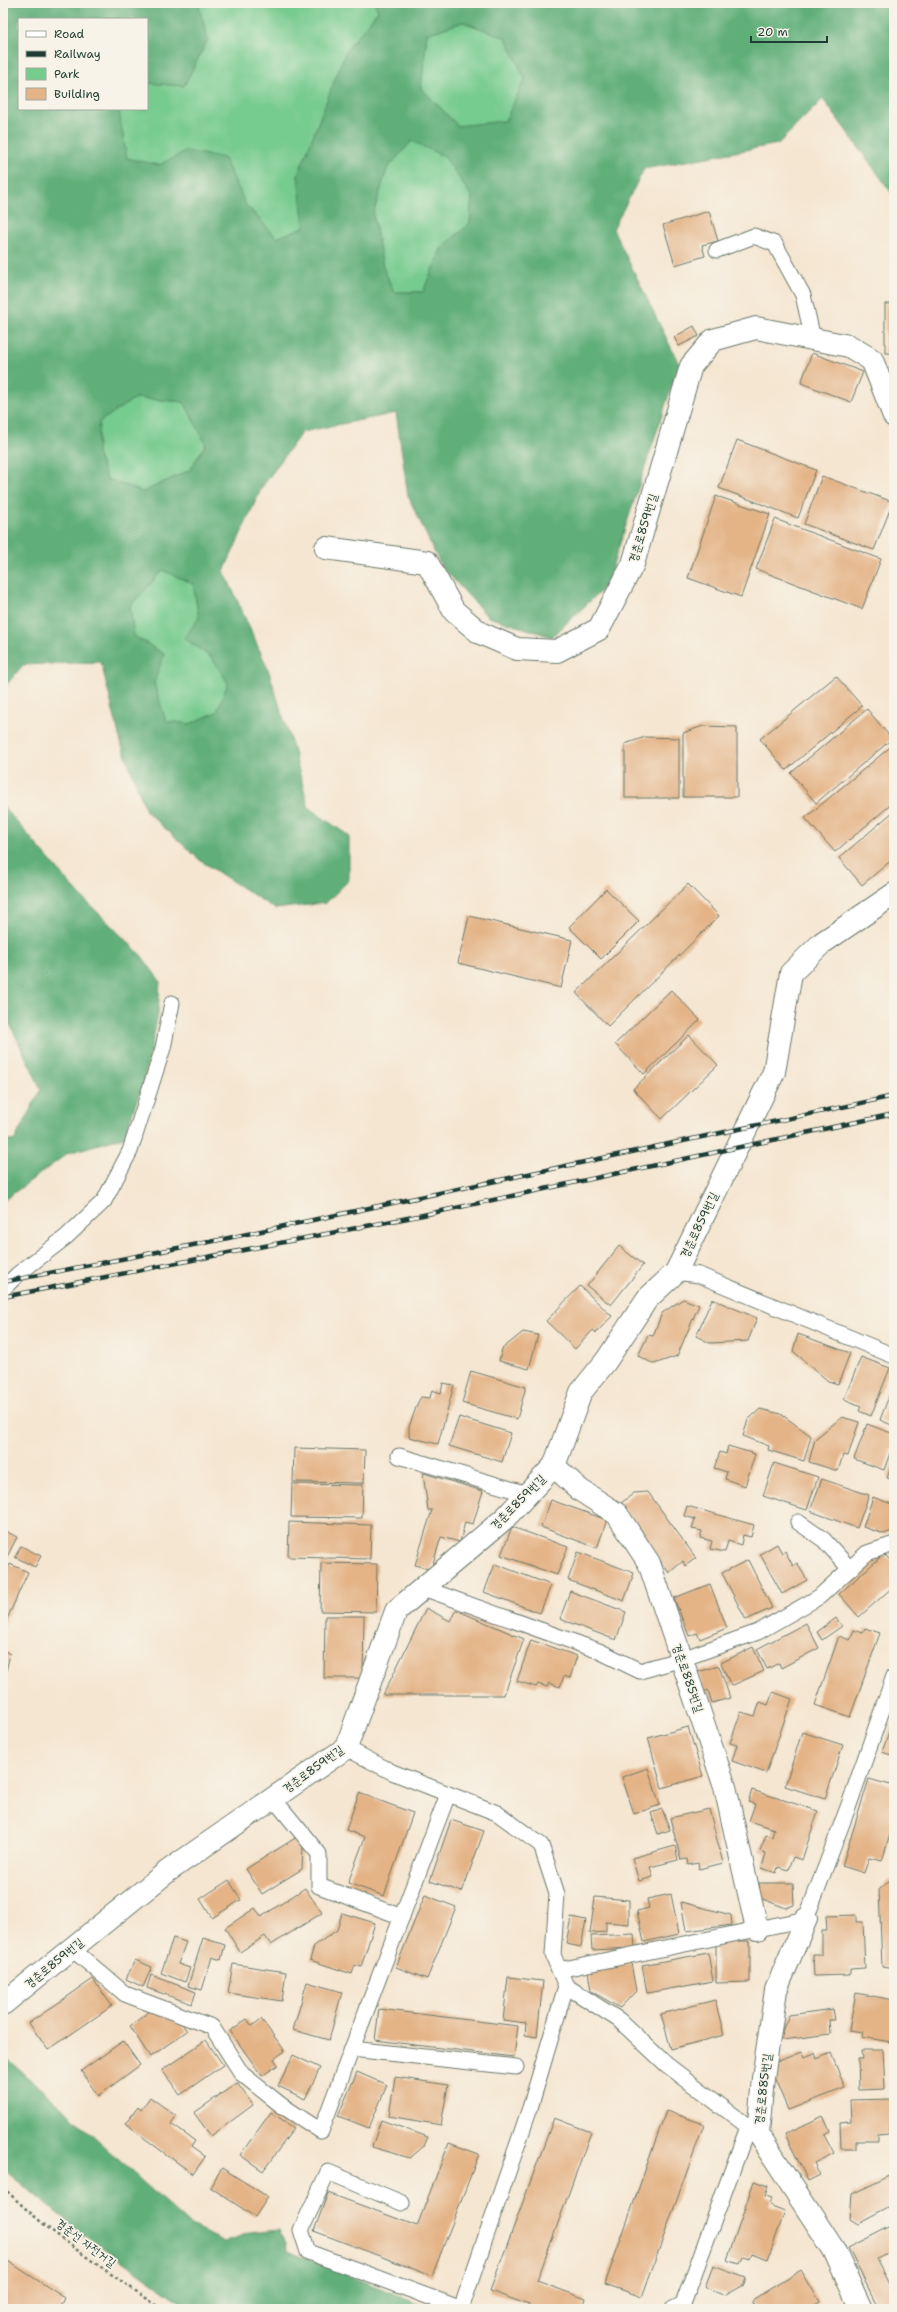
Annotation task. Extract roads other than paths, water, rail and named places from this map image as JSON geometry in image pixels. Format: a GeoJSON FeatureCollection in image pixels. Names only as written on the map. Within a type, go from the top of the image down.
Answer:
{"type":"FeatureCollection","features":[{"type":"Feature","properties":{"kind":"street","name":"경춘로859번길"},"geometry":{"type":"LineString","coordinates":[[326,548],[427,562],[454,611],[480,633],[517,649],[557,651],[599,629],[633,564],[691,366],[713,340],[756,328],[849,346],[872,360],[894,416]]}},
{"type":"Feature","properties":{"kind":"street","name":"경춘로859번길"},"geometry":{"type":"LineString","coordinates":[[3,2004],[168,1871],[346,1748],[396,1611],[505,1518],[554,1466],[581,1392],[606,1361],[647,1299],[676,1272],[774,1072],[791,973],[822,943],[894,894]]}},
{"type":"Feature","properties":{"kind":"street","name":"경춘로885번길"},"geometry":{"type":"LineString","coordinates":[[554,1466],[580,1490],[617,1514],[649,1563],[725,1787],[757,1929]]}},
{"type":"Feature","properties":{"kind":"street","name":"경춘로885번길"},"geometry":{"type":"LineString","coordinates":[[806,1919],[776,1990],[763,2078],[753,2130],[834,2250],[861,2309]]}},
{"type":"Feature","properties":{"kind":"lane"},"geometry":{"type":"LineString","coordinates":[[717,250],[754,236],[776,244],[804,294],[813,339]]}},
{"type":"Feature","properties":{"kind":"lane"},"geometry":{"type":"LineString","coordinates":[[3,1289],[18,1274],[66,1237],[104,1201],[130,1151],[163,1048],[172,1003]]}},
{"type":"Feature","properties":{"kind":"lane"},"geometry":{"type":"LineString","coordinates":[[676,1272],[698,1275],[894,1356]]}},
{"type":"Feature","properties":{"kind":"lane"},"geometry":{"type":"LineString","coordinates":[[399,1456],[527,1494]]}},
{"type":"Feature","properties":{"kind":"lane"},"geometry":{"type":"LineString","coordinates":[[798,1522],[824,1540],[850,1569]]}},
{"type":"Feature","properties":{"kind":"lane"},"geometry":{"type":"LineString","coordinates":[[424,1588],[599,1651],[640,1671],[682,1659],[758,1632],[819,1597],[867,1553],[894,1544]]}},
{"type":"Feature","properties":{"kind":"lane"},"geometry":{"type":"LineString","coordinates":[[559,1970],[806,1919],[850,1802],[894,1676]]}},
{"type":"Feature","properties":{"kind":"lane"},"geometry":{"type":"LineString","coordinates":[[346,1748],[392,1772],[497,1812],[541,1845],[557,1894],[553,1955],[566,1986],[619,2020],[668,2065],[753,2130],[683,2304],[673,2309]]}},
{"type":"Feature","properties":{"kind":"lane"},"geometry":{"type":"LineString","coordinates":[[72,1948],[126,1994],[212,2027],[242,2074],[281,2105],[321,2131],[448,1794]]}},
{"type":"Feature","properties":{"kind":"lane"},"geometry":{"type":"LineString","coordinates":[[273,1798],[319,1854],[319,1886],[402,1917]]}},
{"type":"Feature","properties":{"kind":"lane"},"geometry":{"type":"LineString","coordinates":[[402,2202],[328,2172],[301,2230],[308,2252],[461,2309],[530,2108],[566,1986]]}},
{"type":"Feature","properties":{"kind":"lane"},"geometry":{"type":"LineString","coordinates":[[352,2049],[516,2067]]}},
{"type":"Feature","properties":{"kind":"railway"},"geometry":{"type":"LineString","coordinates":[[3,1282],[219,1240],[894,1096]]}},
{"type":"Feature","properties":{"kind":"railway"},"geometry":{"type":"LineString","coordinates":[[3,1297],[423,1215],[894,1114]]}}]}
